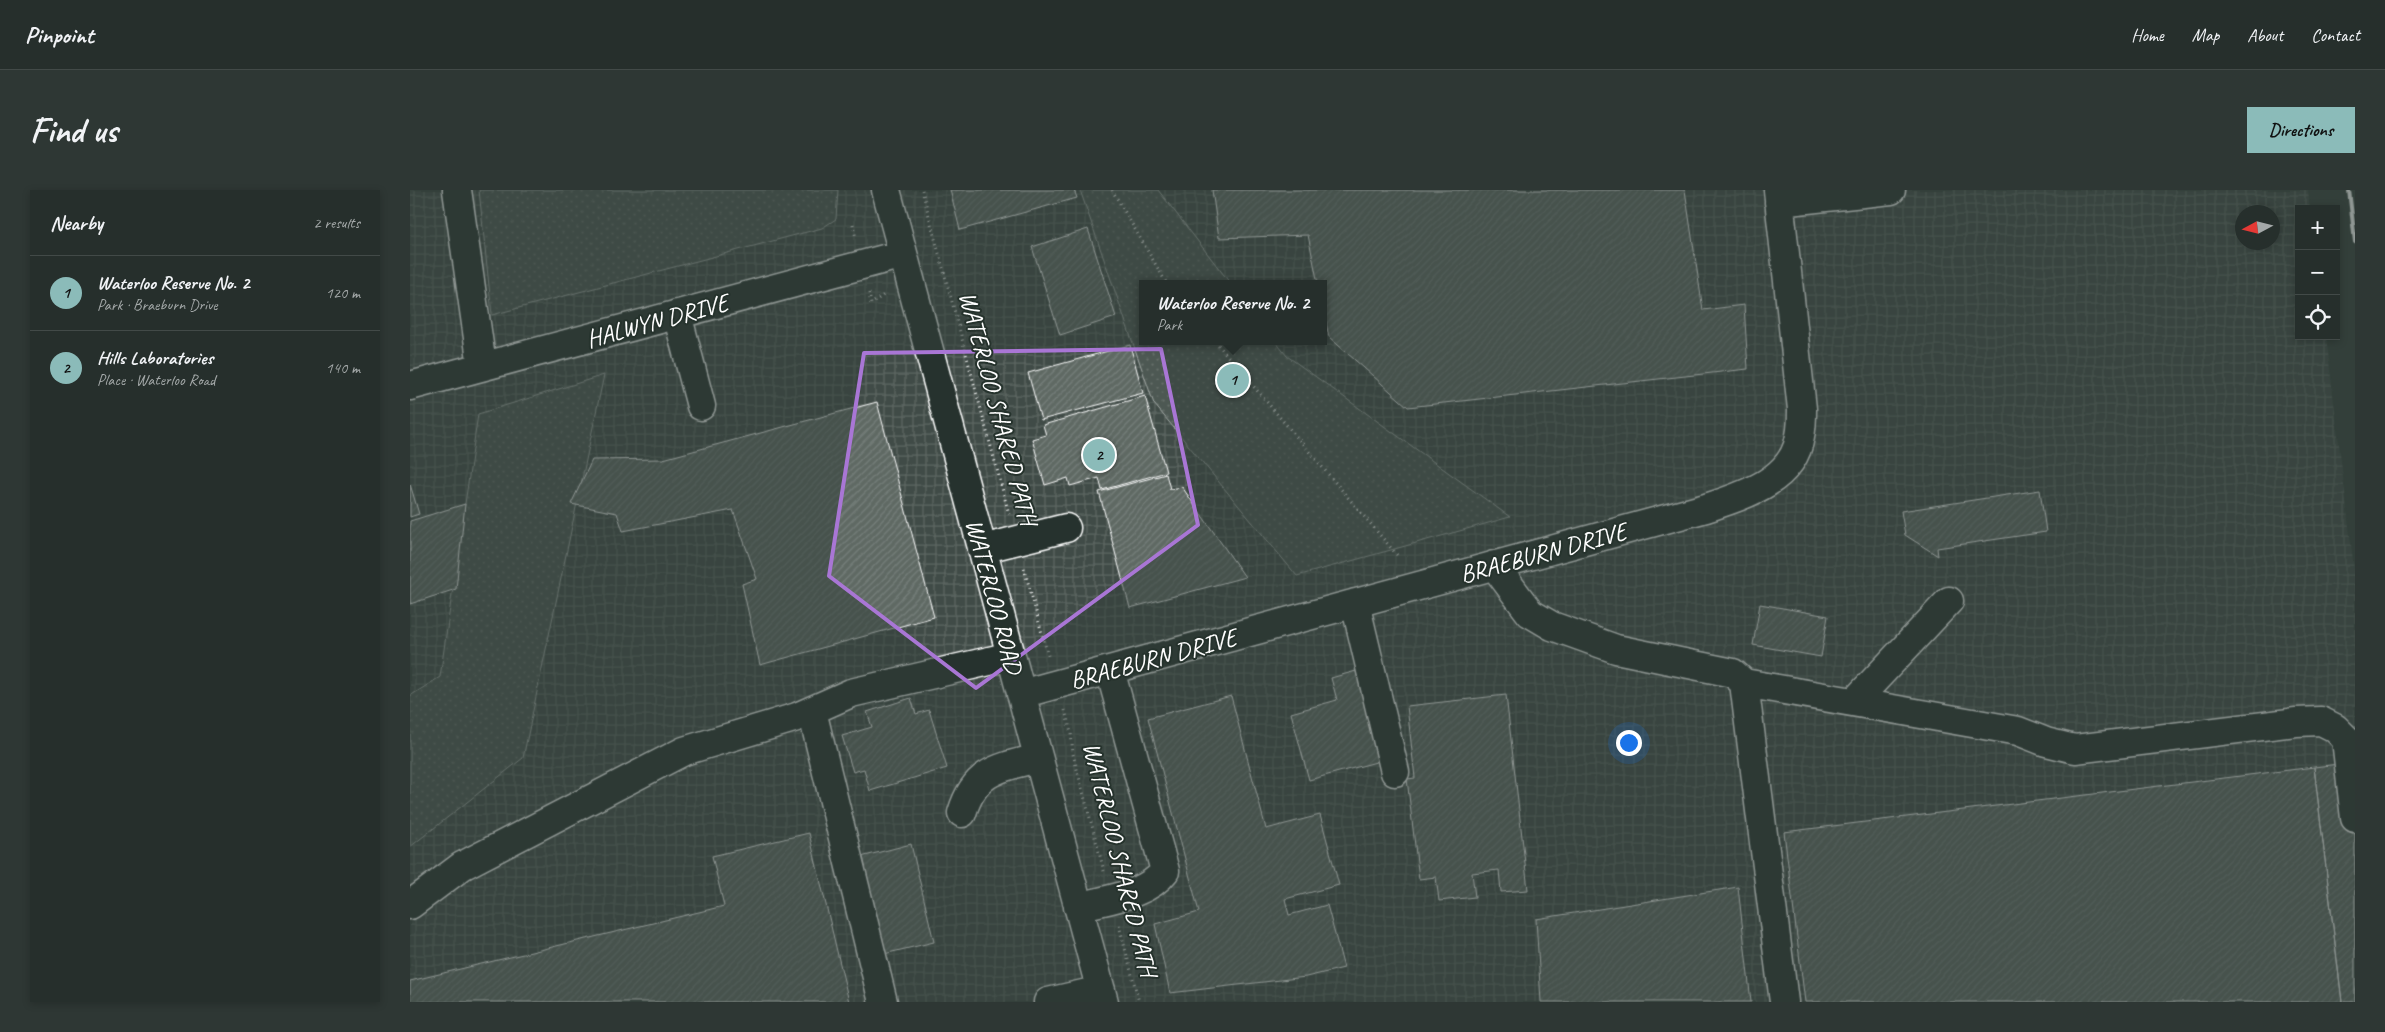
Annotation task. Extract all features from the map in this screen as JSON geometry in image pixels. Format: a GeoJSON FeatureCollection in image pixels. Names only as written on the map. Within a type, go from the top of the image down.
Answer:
{"type":"FeatureCollection","features":[{"type":"Feature","properties":{"kind":"street"},"geometry":{"type":"LineString","coordinates":[[457,190],[482,366]]}},
{"type":"Feature","properties":{"kind":"street","name":"WATERLOO ROAD"},"geometry":{"type":"LineString","coordinates":[[886,190],[1102,996]]}},
{"type":"Feature","properties":{"kind":"street"},"geometry":{"type":"LineString","coordinates":[[1778,196],[1892,190]]}},
{"type":"Feature","properties":{"kind":"street","name":"BRAEBURN DRIVE"},"geometry":{"type":"LineString","coordinates":[[1021,694],[1706,508],[1748,494],[1770,480],[1789,462],[1800,438],[1802,409],[1778,196]]}},
{"type":"Feature","properties":{"kind":"street","name":"HALWYN DRIVE"},"geometry":{"type":"LineString","coordinates":[[410,386],[903,254]]}},
{"type":"Feature","properties":{"kind":"street"},"geometry":{"type":"LineString","coordinates":[[677,314],[702,406]]}},
{"type":"Feature","properties":{"kind":"street"},"geometry":{"type":"LineString","coordinates":[[982,549],[1066,528]]}},
{"type":"Feature","properties":{"kind":"street"},"geometry":{"type":"LineString","coordinates":[[1494,566],[1530,612],[1552,626],[1616,649],[1733,673],[1744,683],[2018,731],[2046,742],[2075,749],[2296,722],[2321,721],[2335,728],[2346,739],[2355,818]]}},
{"type":"Feature","properties":{"kind":"street"},"geometry":{"type":"LineString","coordinates":[[1854,702],[1949,601]]}},
{"type":"Feature","properties":{"kind":"street"},"geometry":{"type":"LineString","coordinates":[[1355,603],[1395,772]]}},
{"type":"Feature","properties":{"kind":"street"},"geometry":{"type":"LineString","coordinates":[[410,904],[462,866],[684,751],[812,711],[851,693],[1010,656]]}},
{"type":"Feature","properties":{"kind":"street"},"geometry":{"type":"LineString","coordinates":[[1078,907],[1139,890],[1156,881],[1165,871],[1110,670]]}},
{"type":"Feature","properties":{"kind":"street"},"geometry":{"type":"LineString","coordinates":[[1744,683],[1784,1002]]}},
{"type":"Feature","properties":{"kind":"street"},"geometry":{"type":"LineString","coordinates":[[812,711],[882,1002]]}},
{"type":"Feature","properties":{"kind":"street"},"geometry":{"type":"LineString","coordinates":[[962,813],[969,793],[980,780],[997,769],[1038,758]]}},
{"type":"Feature","properties":{"kind":"street"},"geometry":{"type":"LineString","coordinates":[[1048,1002],[1102,996]]}},
{"type":"Feature","properties":{"kind":"path","name":"WATERLOO SHARED PATH"},"geometry":{"type":"LineString","coordinates":[[922,190],[1043,636]]}},
{"type":"Feature","properties":{"kind":"path"},"geometry":{"type":"LineString","coordinates":[[1112,190],[1165,280]]}},
{"type":"Feature","properties":{"kind":"path"},"geometry":{"type":"LineString","coordinates":[[935,258],[940,255]]}},
{"type":"Feature","properties":{"kind":"path"},"geometry":{"type":"LineString","coordinates":[[1218,345],[1397,555]]}},
{"type":"Feature","properties":{"kind":"path","name":"WATERLOO SHARED PATH"},"geometry":{"type":"LineString","coordinates":[[1069,725],[1073,754],[1139,1002]]}},
{"type":"Feature","properties":{"kind":"highlighted area"},"geometry":{"type":"Polygon","coordinates":[[[1161,349],[1198,525],[976,688],[829,576],[864,353],[1161,349]]]}},
{"type":"Feature","properties":{"kind":"shaded area"},"geometry":{"type":"Polygon","coordinates":[[[410,190],[2308,190],[2310,205],[2295,205],[2295,340],[2326,340],[2355,577],[2355,1002],[410,1002],[410,190]]]}},
{"type":"Feature","properties":{"kind":"shaded area"},"geometry":{"type":"Polygon","coordinates":[[[479,190],[838,190],[836,219],[822,228],[492,315],[479,190]]]}},
{"type":"Feature","properties":{"kind":"shaded area"},"geometry":{"type":"Polygon","coordinates":[[[1080,190],[1158,190],[1228,280],[1139,280],[1139,345],[1278,345],[1287,356],[1510,517],[1297,576],[1154,404],[1080,190]]]}},
{"type":"Feature","properties":{"kind":"shaded area"},"geometry":{"type":"Polygon","coordinates":[[[604,375],[523,758],[410,847],[410,696],[440,677],[478,414],[604,375]]]}},
{"type":"Feature","properties":{"kind":"building"},"geometry":{"type":"Polygon","coordinates":[[[950,190],[1074,190],[1077,198],[960,230],[950,190]]]}},
{"type":"Feature","properties":{"kind":"building"},"geometry":{"type":"Polygon","coordinates":[[[1212,190],[1685,190],[1703,310],[1744,305],[1748,369],[1408,407],[1329,337],[1327,328],[1327,280],[1317,280],[1308,235],[1219,238],[1212,190]]]}},
{"type":"Feature","properties":{"kind":"building"},"geometry":{"type":"Polygon","coordinates":[[[1088,229],[1116,317],[1060,335],[1032,247],[1088,229]]]}},
{"type":"Feature","properties":{"kind":"building"},"geometry":{"type":"Polygon","coordinates":[[[1130,345],[1143,393],[1041,420],[1028,373],[1130,345]]]}},
{"type":"Feature","properties":{"kind":"building"},"geometry":{"type":"Polygon","coordinates":[[[1145,396],[1166,472],[1102,490],[1099,478],[1070,486],[1068,478],[1045,485],[1032,439],[1046,435],[1043,425],[1145,396]]]}},
{"type":"Feature","properties":{"kind":"building"},"geometry":{"type":"Polygon","coordinates":[[[877,402],[934,617],[760,665],[742,584],[757,579],[733,510],[623,531],[617,513],[571,504],[592,460],[663,459],[877,402]]]}},
{"type":"Feature","properties":{"kind":"building"},"geometry":{"type":"Polygon","coordinates":[[[1166,474],[1170,489],[1182,487],[1245,577],[1130,608],[1099,492],[1166,474]]]}},
{"type":"Feature","properties":{"kind":"building"},"geometry":{"type":"Polygon","coordinates":[[[410,484],[419,514],[410,517],[410,484]]]}},
{"type":"Feature","properties":{"kind":"building"},"geometry":{"type":"Polygon","coordinates":[[[2040,490],[2046,532],[1937,548],[1938,556],[1905,535],[1901,511],[2040,490]]]}},
{"type":"Feature","properties":{"kind":"building"},"geometry":{"type":"Polygon","coordinates":[[[465,504],[456,589],[410,604],[410,521],[465,504]]]}},
{"type":"Feature","properties":{"kind":"building"},"geometry":{"type":"Polygon","coordinates":[[[1760,604],[1828,616],[1821,657],[1753,645],[1760,604]]]}},
{"type":"Feature","properties":{"kind":"building"},"geometry":{"type":"Polygon","coordinates":[[[1356,671],[1380,761],[1309,780],[1291,713],[1337,700],[1331,678],[1356,671]]]}},
{"type":"Feature","properties":{"kind":"building"},"geometry":{"type":"Polygon","coordinates":[[[1506,695],[1528,890],[1501,892],[1499,870],[1472,873],[1475,897],[1439,901],[1436,877],[1419,879],[1407,779],[1415,778],[1407,706],[1506,695]]]}},
{"type":"Feature","properties":{"kind":"building"},"geometry":{"type":"Polygon","coordinates":[[[1231,696],[1266,829],[1320,815],[1339,885],[1285,899],[1289,915],[1327,905],[1344,968],[1306,977],[1170,993],[1155,924],[1199,912],[1148,718],[1231,696]]]}},
{"type":"Feature","properties":{"kind":"building"},"geometry":{"type":"Polygon","coordinates":[[[911,698],[916,714],[929,710],[947,768],[870,791],[864,769],[853,772],[842,736],[872,727],[867,712],[911,698]]]}},
{"type":"Feature","properties":{"kind":"building"},"geometry":{"type":"Polygon","coordinates":[[[2355,762],[2355,1002],[2342,1002],[2314,767],[2355,762]]]}},
{"type":"Feature","properties":{"kind":"building"},"geometry":{"type":"Polygon","coordinates":[[[2314,767],[2342,1002],[1805,1002],[1784,832],[2314,767]]]}},
{"type":"Feature","properties":{"kind":"building"},"geometry":{"type":"Polygon","coordinates":[[[809,833],[849,1002],[410,1002],[410,981],[724,906],[712,856],[809,833]]]}},
{"type":"Feature","properties":{"kind":"building"},"geometry":{"type":"Polygon","coordinates":[[[911,844],[934,942],[884,954],[861,857],[911,844]]]}},
{"type":"Feature","properties":{"kind":"building"},"geometry":{"type":"Polygon","coordinates":[[[1738,887],[1751,1002],[1541,1002],[1536,919],[1738,887]]]}},
{"type":"Feature","properties":{"kind":"railway"},"geometry":{"type":"LineString","coordinates":[[2349,190],[2355,242]]}},
{"type":"Feature","properties":{"kind":"place","name":"Waterloo Reserve No. 2"},"geometry":{"type":"Point","coordinates":[1233,380]}},
{"type":"Feature","properties":{"kind":"place","name":"Hills Laboratories"},"geometry":{"type":"Point","coordinates":[1099,455]}}]}
